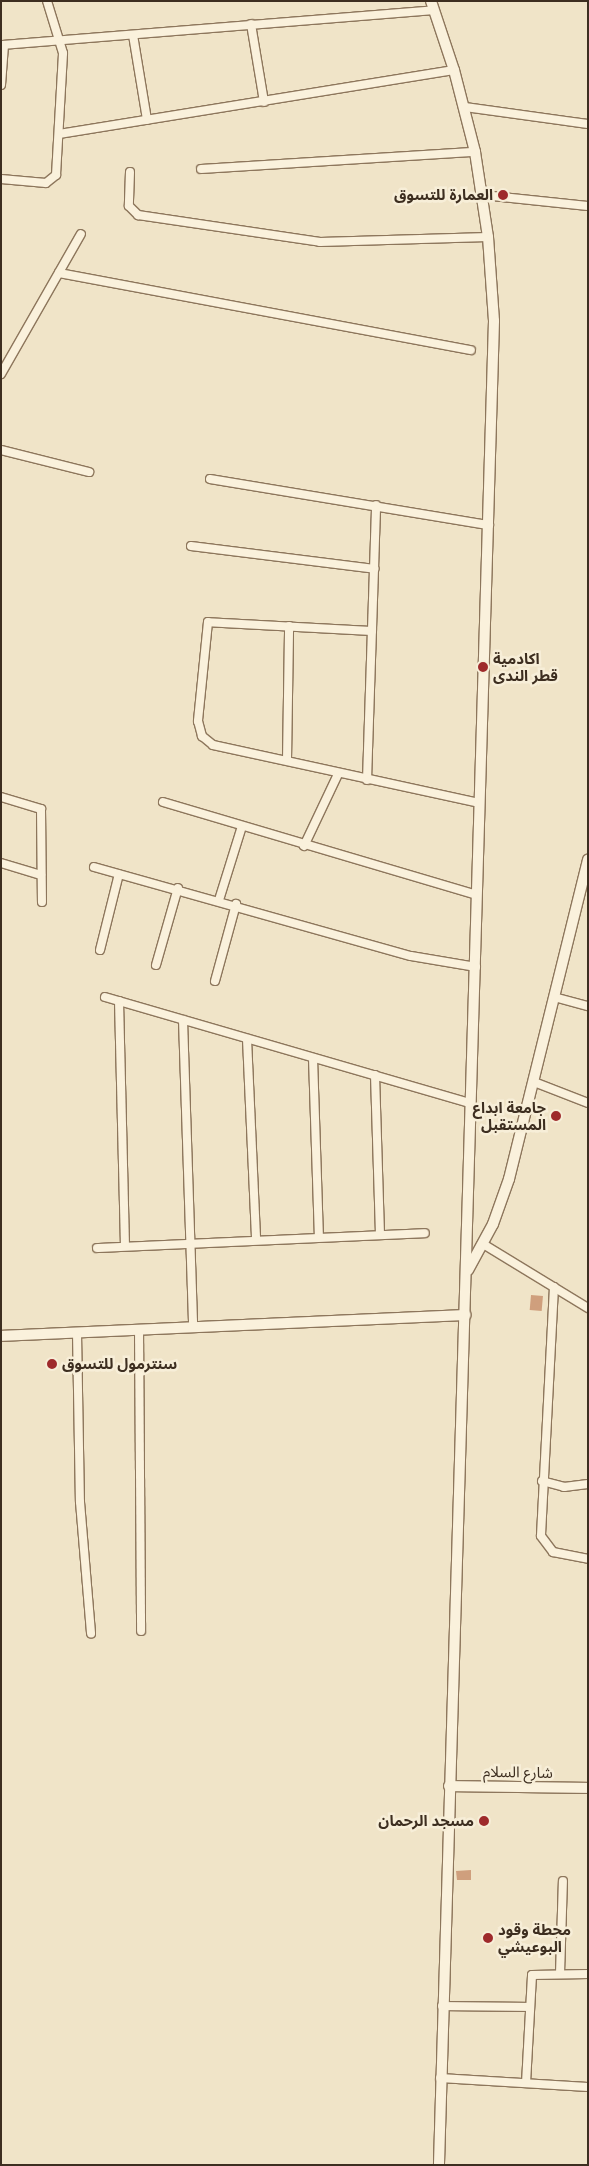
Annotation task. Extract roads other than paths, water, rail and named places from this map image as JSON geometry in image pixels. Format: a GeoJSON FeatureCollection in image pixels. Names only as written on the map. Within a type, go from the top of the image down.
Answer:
{"type":"FeatureCollection","features":[{"type":"Feature","properties":{"kind":"street"},"geometry":{"type":"LineString","coordinates":[[1,179],[53,181],[59,134],[62,41],[46,1]]}},
{"type":"Feature","properties":{"kind":"street"},"geometry":{"type":"LineString","coordinates":[[1,85],[3,45],[133,35],[432,6],[465,107],[475,152],[488,237],[494,321],[489,525],[478,804],[476,967],[466,1315],[442,2006],[439,2165]]}},
{"type":"Feature","properties":{"kind":"street"},"geometry":{"type":"LineString","coordinates":[[251,24],[264,102]]}},
{"type":"Feature","properties":{"kind":"street"},"geometry":{"type":"LineString","coordinates":[[133,35],[147,120]]}},
{"type":"Feature","properties":{"kind":"street"},"geometry":{"type":"LineString","coordinates":[[59,134],[454,70]]}},
{"type":"Feature","properties":{"kind":"street"},"geometry":{"type":"LineString","coordinates":[[465,107],[588,124]]}},
{"type":"Feature","properties":{"kind":"street"},"geometry":{"type":"LineString","coordinates":[[201,169],[475,152]]}},
{"type":"Feature","properties":{"kind":"street"},"geometry":{"type":"LineString","coordinates":[[130,172],[129,206],[138,215],[320,242],[488,237]]}},
{"type":"Feature","properties":{"kind":"street"},"geometry":{"type":"LineString","coordinates":[[482,195],[588,206]]}},
{"type":"Feature","properties":{"kind":"street"},"geometry":{"type":"LineString","coordinates":[[1,374],[4,363],[81,234]]}},
{"type":"Feature","properties":{"kind":"street"},"geometry":{"type":"LineString","coordinates":[[59,272],[471,350]]}},
{"type":"Feature","properties":{"kind":"street"},"geometry":{"type":"LineString","coordinates":[[1,450],[89,472]]}},
{"type":"Feature","properties":{"kind":"street"},"geometry":{"type":"LineString","coordinates":[[210,479],[489,525]]}},
{"type":"Feature","properties":{"kind":"street"},"geometry":{"type":"LineString","coordinates":[[367,780],[376,506]]}},
{"type":"Feature","properties":{"kind":"street"},"geometry":{"type":"LineString","coordinates":[[191,546],[375,569]]}},
{"type":"Feature","properties":{"kind":"street"},"geometry":{"type":"LineString","coordinates":[[372,631],[208,622],[198,721],[202,736],[213,745],[478,804]]}},
{"type":"Feature","properties":{"kind":"street"},"geometry":{"type":"LineString","coordinates":[[287,760],[289,626]]}},
{"type":"Feature","properties":{"kind":"street"},"geometry":{"type":"LineString","coordinates":[[304,846],[338,774]]}},
{"type":"Feature","properties":{"kind":"street"},"geometry":{"type":"LineString","coordinates":[[1,797],[40,809],[42,902]]}},
{"type":"Feature","properties":{"kind":"street"},"geometry":{"type":"LineString","coordinates":[[163,802],[304,846],[476,894]]}},
{"type":"Feature","properties":{"kind":"street"},"geometry":{"type":"LineString","coordinates":[[219,900],[242,826]]}},
{"type":"Feature","properties":{"kind":"street"},"geometry":{"type":"LineString","coordinates":[[467,1272],[483,1244],[504,1194],[534,1082],[588,860]]}},
{"type":"Feature","properties":{"kind":"street"},"geometry":{"type":"LineString","coordinates":[[1,864],[40,875]]}},
{"type":"Feature","properties":{"kind":"street"},"geometry":{"type":"LineString","coordinates":[[94,867],[236,904],[411,956],[476,967]]}},
{"type":"Feature","properties":{"kind":"street"},"geometry":{"type":"LineString","coordinates":[[100,950],[119,874]]}},
{"type":"Feature","properties":{"kind":"street"},"geometry":{"type":"LineString","coordinates":[[156,965],[178,888]]}},
{"type":"Feature","properties":{"kind":"street"},"geometry":{"type":"LineString","coordinates":[[215,981],[236,904]]}},
{"type":"Feature","properties":{"kind":"street"},"geometry":{"type":"LineString","coordinates":[[105,997],[471,1103]]}},
{"type":"Feature","properties":{"kind":"street"},"geometry":{"type":"LineString","coordinates":[[554,998],[588,1006]]}},
{"type":"Feature","properties":{"kind":"street"},"geometry":{"type":"LineString","coordinates":[[119,1002],[126,1245]]}},
{"type":"Feature","properties":{"kind":"street"},"geometry":{"type":"LineString","coordinates":[[183,1020],[193,1327]]}},
{"type":"Feature","properties":{"kind":"street"},"geometry":{"type":"LineString","coordinates":[[247,1038],[256,1240]]}},
{"type":"Feature","properties":{"kind":"street"},"geometry":{"type":"LineString","coordinates":[[313,1058],[319,1237]]}},
{"type":"Feature","properties":{"kind":"street"},"geometry":{"type":"LineString","coordinates":[[375,1076],[380,1235]]}},
{"type":"Feature","properties":{"kind":"street"},"geometry":{"type":"LineString","coordinates":[[534,1082],[588,1103]]}},
{"type":"Feature","properties":{"kind":"street"},"geometry":{"type":"LineString","coordinates":[[97,1248],[126,1245],[425,1233]]}},
{"type":"Feature","properties":{"kind":"street"},"geometry":{"type":"LineString","coordinates":[[483,1244],[588,1308]]}},
{"type":"Feature","properties":{"kind":"street"},"geometry":{"type":"LineString","coordinates":[[554,1287],[542,1481],[544,1544],[553,1552],[588,1559]]}},
{"type":"Feature","properties":{"kind":"street"},"geometry":{"type":"LineString","coordinates":[[1,1336],[466,1315]]}},
{"type":"Feature","properties":{"kind":"street"},"geometry":{"type":"LineString","coordinates":[[139,1329],[140,1631]]}},
{"type":"Feature","properties":{"kind":"street"},"geometry":{"type":"LineString","coordinates":[[77,1332],[80,1502],[91,1634]]}},
{"type":"Feature","properties":{"kind":"street"},"geometry":{"type":"LineString","coordinates":[[542,1481],[564,1487],[588,1484]]}},
{"type":"Feature","properties":{"kind":"street","name":"شارع السلام"},"geometry":{"type":"LineString","coordinates":[[449,1786],[588,1788]]}},
{"type":"Feature","properties":{"kind":"street"},"geometry":{"type":"LineString","coordinates":[[560,1974],[563,1881]]}},
{"type":"Feature","properties":{"kind":"street"},"geometry":{"type":"LineString","coordinates":[[526,2083],[533,1974],[588,1974]]}},
{"type":"Feature","properties":{"kind":"street"},"geometry":{"type":"LineString","coordinates":[[442,2006],[530,2007]]}},
{"type":"Feature","properties":{"kind":"street"},"geometry":{"type":"LineString","coordinates":[[440,2078],[588,2087]]}},
{"type":"Feature","properties":{"kind":"place","name":"العمارة للتسوق"},"geometry":{"type":"Point","coordinates":[503,195]}},
{"type":"Feature","properties":{"kind":"place","name":"اكادمية قطر الندى"},"geometry":{"type":"Point","coordinates":[483,667]}},
{"type":"Feature","properties":{"kind":"place","name":"جامعة ابداع المستقبل"},"geometry":{"type":"Point","coordinates":[556,1116]}},
{"type":"Feature","properties":{"kind":"place","name":"سنترمول للتسوق"},"geometry":{"type":"Point","coordinates":[52,1364]}},
{"type":"Feature","properties":{"kind":"place","name":"مسجد الرحمان"},"geometry":{"type":"Point","coordinates":[484,1821]}},
{"type":"Feature","properties":{"kind":"place","name":"محطة وقود البوعيشي"},"geometry":{"type":"Point","coordinates":[488,1938]}}]}
